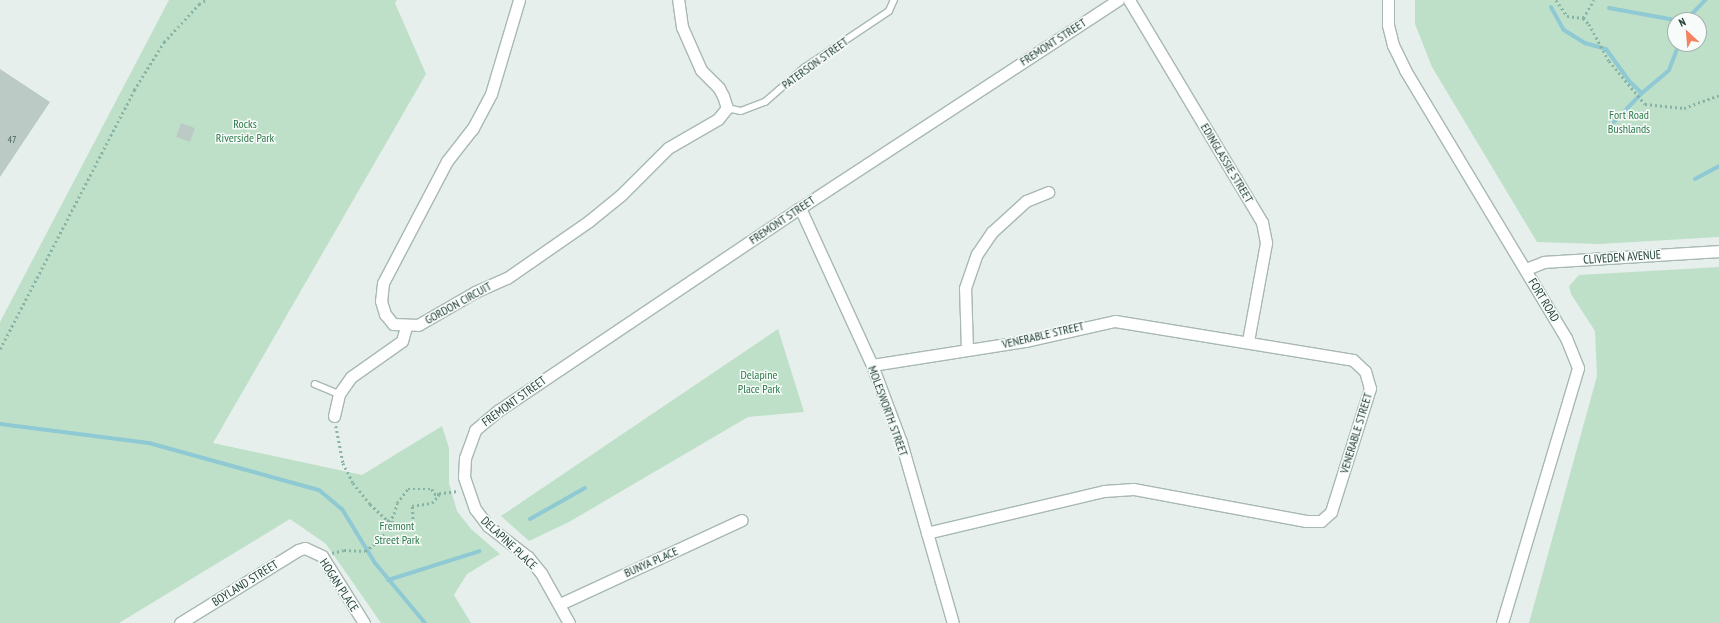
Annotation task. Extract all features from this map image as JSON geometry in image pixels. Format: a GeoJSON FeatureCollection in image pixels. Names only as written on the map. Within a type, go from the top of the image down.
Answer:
{"type":"FeatureCollection","features":[{"type":"Feature","properties":{"kind":"street"},"geometry":{"type":"LineString","coordinates":[[334,416],[339,394],[352,377],[402,341],[406,326],[393,324],[385,314],[381,301],[383,284],[447,161],[472,130],[491,94],[519,0]]}},
{"type":"Feature","properties":{"kind":"street"},"geometry":{"type":"LineString","coordinates":[[678,0],[682,27],[701,70],[719,88],[727,108]]}},
{"type":"Feature","properties":{"kind":"street","name":"FREMONT STREET"},"geometry":{"type":"LineString","coordinates":[[465,458],[475,430],[499,410],[800,208],[1118,0]]}},
{"type":"Feature","properties":{"kind":"street","name":"EDINGLASSIE STREET"},"geometry":{"type":"LineString","coordinates":[[1129,0],[1262,222],[1266,244],[1248,341]]}},
{"type":"Feature","properties":{"kind":"street","name":"FORT ROAD"},"geometry":{"type":"LineString","coordinates":[[1388,0],[1388,25],[1393,45],[1405,70],[1526,269],[1566,338],[1578,368],[1502,623]]}},
{"type":"Feature","properties":{"kind":"street","name":"GORDON CIRCUIT"},"geometry":{"type":"LineString","coordinates":[[406,326],[418,325],[475,292],[507,278],[589,221],[621,195],[668,148],[718,119],[727,108]]}},
{"type":"Feature","properties":{"kind":"street"},"geometry":{"type":"LineString","coordinates":[[967,350],[965,288],[978,254],[992,232],[1026,201],[1048,192]]}},
{"type":"Feature","properties":{"kind":"street","name":"MOLESWORTH STREET"},"geometry":{"type":"LineString","coordinates":[[800,208],[872,365],[901,442],[953,623]]}},
{"type":"Feature","properties":{"kind":"street","name":"CLIVEDEN AVENUE"},"geometry":{"type":"LineString","coordinates":[[1526,269],[1544,262],[1719,251]]}},
{"type":"Feature","properties":{"kind":"street","name":"VENERABLE STREET"},"geometry":{"type":"LineString","coordinates":[[872,365],[1026,341],[1115,321],[1248,341],[1353,360],[1365,371],[1370,388],[1331,512],[1320,521],[1306,521],[1133,489],[1104,491],[927,533]]}},
{"type":"Feature","properties":{"kind":"street","name":"DELAPINE PLACE"},"geometry":{"type":"LineString","coordinates":[[465,458],[467,489],[475,509],[488,526],[528,557],[541,573],[560,604],[569,623]]}},
{"type":"Feature","properties":{"kind":"street","name":"BUNYA PLACE"},"geometry":{"type":"LineString","coordinates":[[560,604],[742,520]]}},
{"type":"Feature","properties":{"kind":"street","name":"HOGAN PLACE"},"geometry":{"type":"LineString","coordinates":[[312,549],[322,556],[364,623]]}},
{"type":"Feature","properties":{"kind":"street","name":"BOYLAND STREET"},"geometry":{"type":"LineString","coordinates":[[180,623],[298,550],[312,549]]}},
{"type":"Feature","properties":{"kind":"lane","name":"PATERSON STREET"},"geometry":{"type":"LineString","coordinates":[[727,108],[741,111],[765,102],[804,68],[889,11],[894,0]]}},
{"type":"Feature","properties":{"kind":"lane"},"geometry":{"type":"LineString","coordinates":[[315,384],[339,394]]}},
{"type":"Feature","properties":{"kind":"path"},"geometry":{"type":"LineString","coordinates":[[0,349],[134,90],[164,42],[199,4],[206,0]]}},
{"type":"Feature","properties":{"kind":"path"},"geometry":{"type":"LineString","coordinates":[[1556,0],[1567,16],[1583,18],[1589,24],[1609,61],[1644,104],[1684,108],[1719,95]]}},
{"type":"Feature","properties":{"kind":"path"},"geometry":{"type":"LineString","coordinates":[[1583,18],[1594,0]]}},
{"type":"Feature","properties":{"kind":"path"},"geometry":{"type":"LineString","coordinates":[[322,556],[344,550],[365,551],[380,540],[390,522],[397,503],[408,488],[432,489],[434,494],[439,495],[432,503],[412,506],[413,524],[406,527],[390,522],[370,504],[353,483],[340,451],[334,416]]}},
{"type":"Feature","properties":{"kind":"path"},"geometry":{"type":"LineString","coordinates":[[434,494],[467,489]]}},
{"type":"Feature","properties":{"kind":"green space","name":"Rocks Riverside Park"},"geometry":{"type":"Polygon","coordinates":[[[169,0],[397,0],[395,3],[426,74],[213,443],[362,475],[442,426],[449,448],[449,483],[457,511],[471,529],[500,554],[467,574],[454,595],[471,623],[381,623],[326,544],[290,519],[119,623],[0,623],[0,322],[169,0]]]}},
{"type":"Feature","properties":{"kind":"green space","name":"Fort Road Bushlands"},"geometry":{"type":"Polygon","coordinates":[[[1415,0],[1719,0],[1719,237],[1599,244],[1537,242],[1432,67],[1415,24],[1415,0]]]}},
{"type":"Feature","properties":{"kind":"green space"},"geometry":{"type":"Polygon","coordinates":[[[1719,267],[1719,623],[1529,623],[1597,376],[1595,331],[1571,294],[1569,286],[1579,275],[1719,267]]]}},
{"type":"Feature","properties":{"kind":"green space","name":"Delapine Place Park"},"geometry":{"type":"Polygon","coordinates":[[[778,329],[804,412],[748,417],[569,522],[529,541],[501,516],[778,329]]]}},
{"type":"Feature","properties":{"kind":"building"},"geometry":{"type":"Polygon","coordinates":[[[0,69],[50,102],[0,177],[0,69]]]}},
{"type":"Feature","properties":{"kind":"building"},"geometry":{"type":"Polygon","coordinates":[[[181,123],[195,128],[190,142],[176,137],[181,123]]]}},
{"type":"Feature","properties":{"kind":"waterway"},"geometry":{"type":"LineString","coordinates":[[1694,12],[1705,0]]}},
{"type":"Feature","properties":{"kind":"waterway"},"geometry":{"type":"LineString","coordinates":[[1551,7],[1564,30],[1585,43],[1606,49],[1630,82],[1642,93]]}},
{"type":"Feature","properties":{"kind":"waterway"},"geometry":{"type":"LineString","coordinates":[[1609,8],[1667,19]]}},
{"type":"Feature","properties":{"kind":"waterway"},"geometry":{"type":"LineString","coordinates":[[1614,122],[1642,93],[1669,70],[1676,52]]}},
{"type":"Feature","properties":{"kind":"waterway"},"geometry":{"type":"LineString","coordinates":[[1695,179],[1719,166]]}},
{"type":"Feature","properties":{"kind":"waterway"},"geometry":{"type":"LineString","coordinates":[[0,424],[149,443],[319,490],[342,509],[375,563],[425,623]]}},
{"type":"Feature","properties":{"kind":"waterway"},"geometry":{"type":"LineString","coordinates":[[530,519],[585,488]]}},
{"type":"Feature","properties":{"kind":"waterway"},"geometry":{"type":"LineString","coordinates":[[388,580],[480,551]]}},
{"type":"Feature","properties":{"kind":"park label","name":"Fremont Street Park"},"geometry":{"type":"Point","coordinates":[397,533]}}]}
